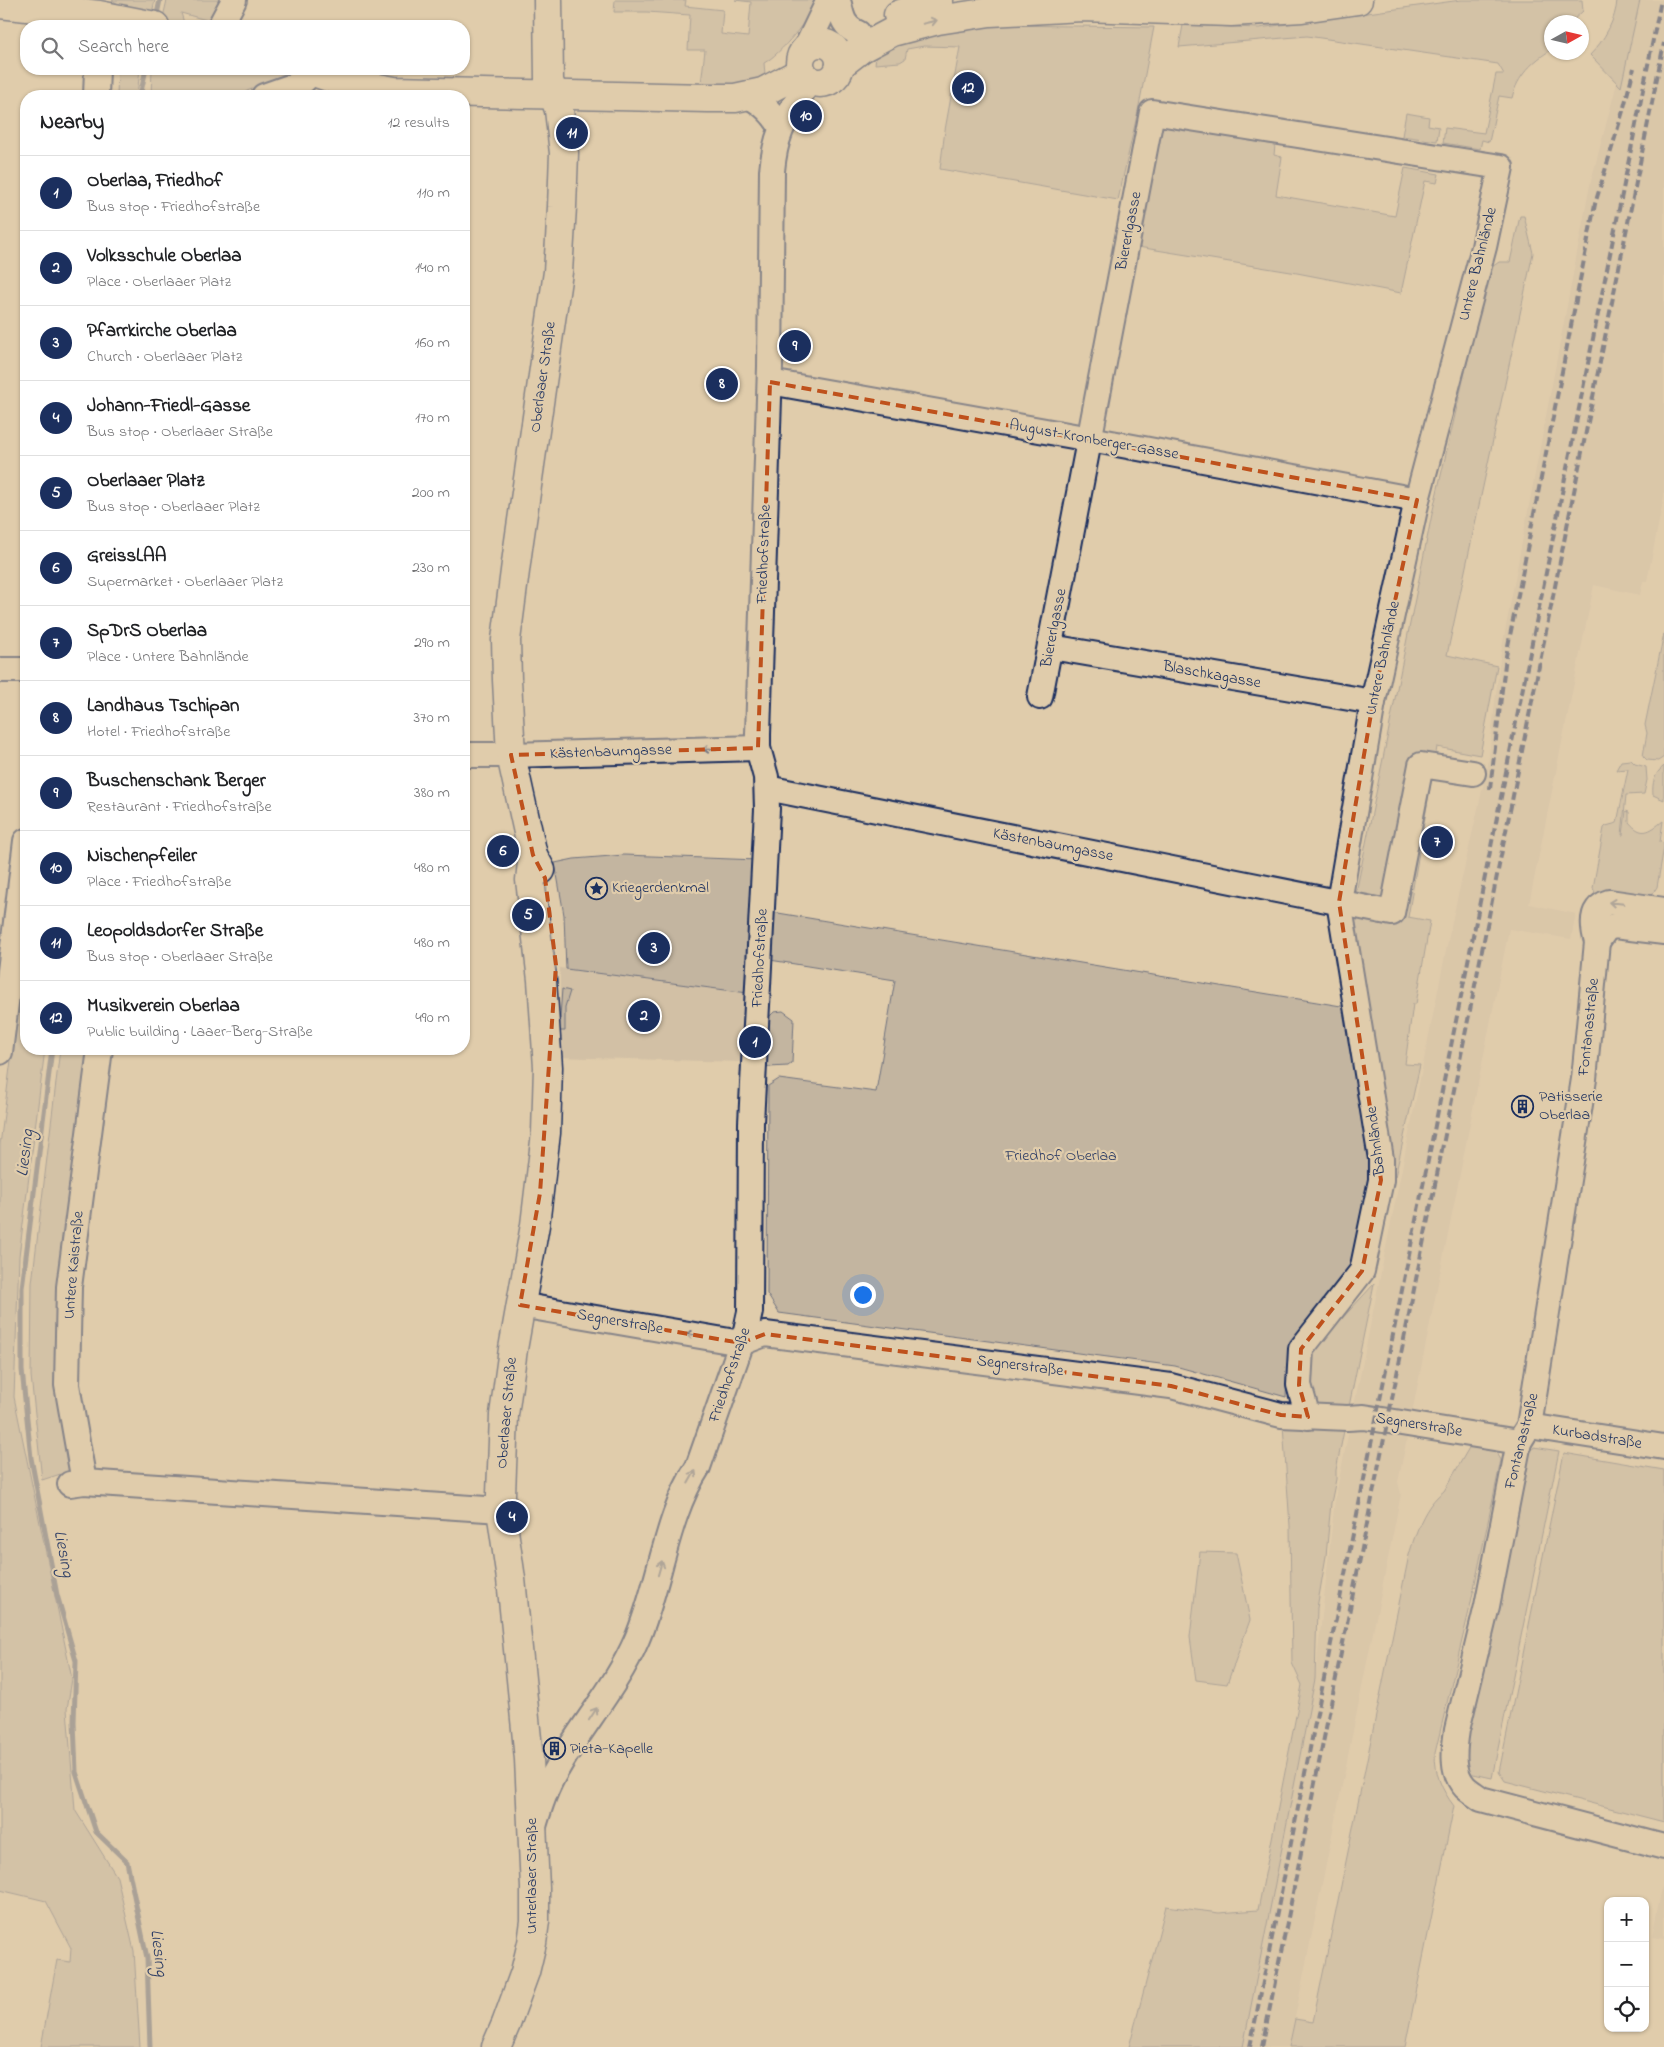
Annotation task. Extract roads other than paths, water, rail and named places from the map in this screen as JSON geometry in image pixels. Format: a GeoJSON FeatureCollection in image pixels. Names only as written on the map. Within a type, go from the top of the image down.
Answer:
{"type":"FeatureCollection","features":[{"type":"Feature","properties":{"kind":"main road","name":"Oberlaaer Straße"},"geometry":{"type":"LineString","coordinates":[[529,1759],[512,1578],[501,1510],[504,1415],[520,1305],[540,1193],[546,1133],[548,1067],[542,980],[530,880],[533,855],[511,755],[506,640],[558,272],[564,153],[559,110],[549,81],[548,0]]}},
{"type":"Feature","properties":{"kind":"main road"},"geometry":{"type":"LineString","coordinates":[[470,93],[708,98],[749,96],[763,92],[819,59],[858,33],[915,7],[939,0]]}},
{"type":"Feature","properties":{"kind":"main road"},"geometry":{"type":"LineString","coordinates":[[819,59],[862,48],[892,32],[938,20],[990,12],[1082,7],[1230,12],[1302,8],[1358,0]]}},
{"type":"Feature","properties":{"kind":"main road"},"geometry":{"type":"LineString","coordinates":[[0,4],[100,14],[128,20]]}},
{"type":"Feature","properties":{"kind":"main road"},"geometry":{"type":"LineString","coordinates":[[323,75],[337,80],[389,90]]}},
{"type":"Feature","properties":{"kind":"main road","name":"Unterlaaer Straße"},"geometry":{"type":"LineString","coordinates":[[496,2047],[516,2000],[532,1943],[535,1888],[529,1759]]}},
{"type":"Feature","properties":{"kind":"street"},"geometry":{"type":"LineString","coordinates":[[223,20],[234,0]]}},
{"type":"Feature","properties":{"kind":"street"},"geometry":{"type":"LineString","coordinates":[[836,1],[846,26],[858,33]]}},
{"type":"Feature","properties":{"kind":"street","name":"Friedhofstraße"},"geometry":{"type":"LineString","coordinates":[[533,1829],[544,1795],[556,1770],[614,1681],[637,1640],[650,1604],[671,1531],[689,1480],[698,1467],[746,1330],[750,1312],[751,1123],[765,866],[767,788],[758,748],[770,382],[772,171],[774,151],[781,127],[819,59],[836,1]]}},
{"type":"Feature","properties":{"kind":"street"},"geometry":{"type":"LineString","coordinates":[[96,90],[97,75]]}},
{"type":"Feature","properties":{"kind":"street"},"geometry":{"type":"LineString","coordinates":[[281,90],[301,83],[306,75]]}},
{"type":"Feature","properties":{"kind":"street"},"geometry":{"type":"LineString","coordinates":[[749,96],[766,106],[781,127]]}},
{"type":"Feature","properties":{"kind":"street","name":"Biererlgasse"},"geometry":{"type":"LineString","coordinates":[[1040,697],[1152,112],[1501,167]]}},
{"type":"Feature","properties":{"kind":"street","name":"Untere Bahnlände"},"geometry":{"type":"LineString","coordinates":[[1339,902],[1373,702],[1417,500],[1484,247],[1501,167]]}},
{"type":"Feature","properties":{"kind":"street","name":"August-Kronberger-Gasse"},"geometry":{"type":"LineString","coordinates":[[770,382],[1090,438],[1417,500]]}},
{"type":"Feature","properties":{"kind":"street","name":"Blaschkagasse"},"geometry":{"type":"LineString","coordinates":[[1050,648],[1373,702]]}},
{"type":"Feature","properties":{"kind":"street"},"geometry":{"type":"LineString","coordinates":[[0,670],[20,670]]}},
{"type":"Feature","properties":{"kind":"street","name":"Kästenbaumgasse"},"geometry":{"type":"LineString","coordinates":[[470,755],[758,748]]}},
{"type":"Feature","properties":{"kind":"street"},"geometry":{"type":"LineString","coordinates":[[1339,902],[1392,913],[1421,765],[1473,773]]}},
{"type":"Feature","properties":{"kind":"street","name":"Kästenbaumgasse"},"geometry":{"type":"LineString","coordinates":[[767,788],[1339,902]]}},
{"type":"Feature","properties":{"kind":"street"},"geometry":{"type":"LineString","coordinates":[[0,1052],[20,890]]}},
{"type":"Feature","properties":{"kind":"street","name":"Bahnlände"},"geometry":{"type":"LineString","coordinates":[[1308,1417],[1299,1385],[1301,1349],[1362,1272],[1381,1180],[1381,1159],[1339,902]]}},
{"type":"Feature","properties":{"kind":"street","name":"Fontanastraße"},"geometry":{"type":"LineString","coordinates":[[1662,916],[1609,902],[1602,904],[1596,909],[1593,929],[1597,942],[1584,1079],[1524,1434],[1487,1606],[1457,1730],[1454,1751],[1456,1771],[1464,1786],[1480,1799],[1664,1847]]}},
{"type":"Feature","properties":{"kind":"street","name":"Untere Kaistraße"},"geometry":{"type":"LineString","coordinates":[[99,1055],[69,1286],[67,1385],[77,1483],[501,1510]]}},
{"type":"Feature","properties":{"kind":"street","name":"Segnerstraße"},"geometry":{"type":"LineString","coordinates":[[520,1305],[741,1344],[765,1334],[1110,1377],[1171,1386],[1282,1415],[1364,1417],[1524,1434]]}},
{"type":"Feature","properties":{"kind":"street","name":"Kurbadstraße"},"geometry":{"type":"LineString","coordinates":[[1524,1434],[1664,1447]]}},
{"type":"Feature","properties":{"kind":"street"},"geometry":{"type":"LineString","coordinates":[[529,1759],[556,1770]]}},
{"type":"Feature","properties":{"kind":"waterway","name":"Liesing"},"geometry":{"type":"LineString","coordinates":[[156,19],[160,0]]}},
{"type":"Feature","properties":{"kind":"waterway","name":"Liesing"},"geometry":{"type":"LineString","coordinates":[[141,90],[145,75]]}},
{"type":"Feature","properties":{"kind":"waterway","name":"Liesing"},"geometry":{"type":"LineString","coordinates":[[51,1055],[22,1288],[22,1370],[31,1458],[57,1595],[76,1661],[74,1722],[76,1772],[96,1832],[127,1862],[147,1958],[150,2047]]}},
{"type":"Feature","properties":{"kind":"railway"},"geometry":{"type":"LineString","coordinates":[[1250,2047],[1661,0]]}},
{"type":"Feature","properties":{"kind":"railway"},"geometry":{"type":"LineString","coordinates":[[1262,2047],[1664,43]]}},
{"type":"Feature","properties":{"kind":"railway"},"geometry":{"type":"LineString","coordinates":[[1490,789],[1506,656],[1595,204],[1634,68]]}},
{"type":"Feature","properties":{"kind":"place","name":"Musikverein Oberlaa"},"geometry":{"type":"Point","coordinates":[968,88]}},
{"type":"Feature","properties":{"kind":"place","name":"Nischenpfeiler"},"geometry":{"type":"Point","coordinates":[806,116]}},
{"type":"Feature","properties":{"kind":"place","name":"Leopoldsdorfer Straße"},"geometry":{"type":"Point","coordinates":[572,133]}},
{"type":"Feature","properties":{"kind":"place","name":"Buschenschank Berger"},"geometry":{"type":"Point","coordinates":[795,346]}},
{"type":"Feature","properties":{"kind":"place","name":"Landhaus Tschipan"},"geometry":{"type":"Point","coordinates":[722,384]}},
{"type":"Feature","properties":{"kind":"place","name":"SpDrS Oberlaa"},"geometry":{"type":"Point","coordinates":[1437,842]}},
{"type":"Feature","properties":{"kind":"place","name":"GreissLAA"},"geometry":{"type":"Point","coordinates":[503,851]}},
{"type":"Feature","properties":{"kind":"place","name":"Kriegerdenkmal"},"geometry":{"type":"Point","coordinates":[596,888]}},
{"type":"Feature","properties":{"kind":"place","name":"Oberlaaer Platz"},"geometry":{"type":"Point","coordinates":[528,915]}},
{"type":"Feature","properties":{"kind":"place","name":"Pfarrkirche Oberlaa"},"geometry":{"type":"Point","coordinates":[654,948]}},
{"type":"Feature","properties":{"kind":"place","name":"Volksschule Oberlaa"},"geometry":{"type":"Point","coordinates":[644,1016]}},
{"type":"Feature","properties":{"kind":"place","name":"Oberlaa, Friedhof"},"geometry":{"type":"Point","coordinates":[755,1042]}},
{"type":"Feature","properties":{"kind":"place","name":"Patisserie Oberlaa"},"geometry":{"type":"Point","coordinates":[1523,1106]}},
{"type":"Feature","properties":{"kind":"place","name":"Johann-Friedl-Gasse"},"geometry":{"type":"Point","coordinates":[512,1517]}},
{"type":"Feature","properties":{"kind":"place","name":"Pieta-Kapelle"},"geometry":{"type":"Point","coordinates":[554,1749]}},
{"type":"Feature","properties":{"kind":"park label","name":"Friedhof Oberlaa"},"geometry":{"type":"Point","coordinates":[1061,1156]}}]}
